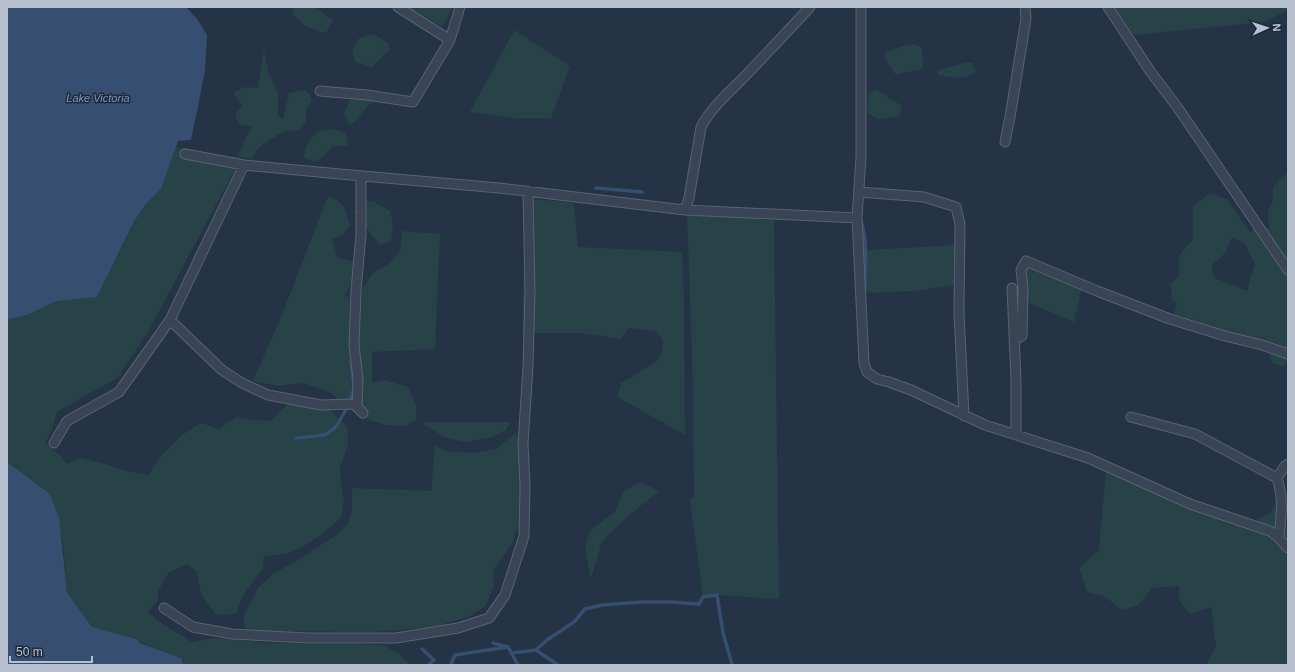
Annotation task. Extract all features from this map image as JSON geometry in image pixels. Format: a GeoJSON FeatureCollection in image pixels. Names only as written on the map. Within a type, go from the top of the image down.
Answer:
{"type":"FeatureCollection","features":[{"type":"Feature","properties":{"kind":"street"},"geometry":{"type":"LineString","coordinates":[[398,7],[450,40]]}},
{"type":"Feature","properties":{"kind":"street"},"geometry":{"type":"LineString","coordinates":[[320,91],[367,95],[413,102],[450,40],[460,7]]}},
{"type":"Feature","properties":{"kind":"street"},"geometry":{"type":"LineString","coordinates":[[685,210],[689,198],[700,127],[712,110],[810,7]]}},
{"type":"Feature","properties":{"kind":"street"},"geometry":{"type":"LineString","coordinates":[[861,7],[861,157],[857,218],[864,363],[867,372],[877,379],[911,390],[985,425],[1088,458],[1190,504],[1270,531],[1288,548]]}},
{"type":"Feature","properties":{"kind":"street"},"geometry":{"type":"LineString","coordinates":[[1005,142],[1026,19],[1025,7]]}},
{"type":"Feature","properties":{"kind":"street"},"geometry":{"type":"LineString","coordinates":[[1108,7],[1150,71],[1178,108],[1288,270]]}},
{"type":"Feature","properties":{"kind":"street"},"geometry":{"type":"LineString","coordinates":[[184,154],[244,165],[499,188],[685,210],[857,218]]}},
{"type":"Feature","properties":{"kind":"street"},"geometry":{"type":"LineString","coordinates":[[54,444],[67,421],[119,392],[170,320],[244,165]]}},
{"type":"Feature","properties":{"kind":"street"},"geometry":{"type":"LineString","coordinates":[[170,320],[222,370],[242,383],[268,395],[321,405],[354,404],[360,409],[354,345],[356,291],[361,234],[361,176]]}},
{"type":"Feature","properties":{"kind":"street"},"geometry":{"type":"LineString","coordinates":[[164,608],[193,627],[232,634],[308,638],[396,638],[458,628],[490,618],[505,595],[524,536],[525,486],[523,444],[528,367],[530,292],[528,191]]}},
{"type":"Feature","properties":{"kind":"street"},"geometry":{"type":"LineString","coordinates":[[859,192],[924,197],[956,207],[960,224],[959,312],[964,416]]}},
{"type":"Feature","properties":{"kind":"street"},"geometry":{"type":"LineString","coordinates":[[1014,339],[1022,336],[1023,288],[1021,270],[1026,261],[1097,291],[1170,319],[1225,336],[1262,345],[1288,354]]}},
{"type":"Feature","properties":{"kind":"street"},"geometry":{"type":"LineString","coordinates":[[1012,288],[1016,379],[1016,434]]}},
{"type":"Feature","properties":{"kind":"street"},"geometry":{"type":"LineString","coordinates":[[1131,417],[1195,434],[1277,478],[1281,490],[1282,505],[1279,538]]}},
{"type":"Feature","properties":{"kind":"street"},"geometry":{"type":"LineString","coordinates":[[1277,478],[1288,464]]}},
{"type":"Feature","properties":{"kind":"green space"},"geometry":{"type":"Polygon","coordinates":[[[293,7],[316,7],[333,21],[327,31],[323,33],[307,27],[292,14],[293,7]]]}},
{"type":"Feature","properties":{"kind":"green space"},"geometry":{"type":"Polygon","coordinates":[[[408,7],[453,7],[442,27],[408,7]]]}},
{"type":"Feature","properties":{"kind":"green space"},"geometry":{"type":"Polygon","coordinates":[[[1114,7],[1288,7],[1288,10],[1264,22],[1134,35],[1114,7]]]}},
{"type":"Feature","properties":{"kind":"green space"},"geometry":{"type":"Polygon","coordinates":[[[514,30],[570,66],[551,118],[515,118],[470,112],[514,30]]]}},
{"type":"Feature","properties":{"kind":"green space"},"geometry":{"type":"Polygon","coordinates":[[[374,34],[388,43],[389,50],[372,67],[356,62],[352,51],[359,38],[374,34]]]}},
{"type":"Feature","properties":{"kind":"green space"},"geometry":{"type":"Polygon","coordinates":[[[915,44],[922,48],[923,65],[920,70],[896,75],[887,62],[884,53],[900,47],[915,44]]]}},
{"type":"Feature","properties":{"kind":"green space"},"geometry":{"type":"Polygon","coordinates":[[[264,48],[268,71],[278,93],[278,117],[283,119],[289,93],[306,90],[312,99],[306,111],[306,123],[300,130],[285,131],[269,140],[258,148],[252,159],[238,156],[252,127],[239,124],[235,114],[243,106],[233,93],[245,87],[258,88],[264,48]]]}},
{"type":"Feature","properties":{"kind":"green space"},"geometry":{"type":"Polygon","coordinates":[[[965,63],[972,63],[976,71],[963,77],[938,75],[937,70],[965,63]]]}},
{"type":"Feature","properties":{"kind":"green space"},"geometry":{"type":"Polygon","coordinates":[[[876,89],[893,101],[902,105],[899,116],[877,119],[867,112],[869,93],[876,89]]]}},
{"type":"Feature","properties":{"kind":"green space"},"geometry":{"type":"Polygon","coordinates":[[[353,98],[371,100],[372,103],[369,104],[354,123],[349,124],[344,114],[349,102],[353,98]]]}},
{"type":"Feature","properties":{"kind":"green space"},"geometry":{"type":"Polygon","coordinates":[[[333,129],[346,133],[348,144],[345,146],[333,146],[324,156],[315,162],[304,158],[306,146],[317,132],[333,129]]]}},
{"type":"Feature","properties":{"kind":"green space"},"geometry":{"type":"Polygon","coordinates":[[[175,147],[241,158],[147,334],[117,378],[57,412],[51,433],[45,443],[62,457],[66,464],[81,458],[126,471],[148,475],[161,456],[182,435],[201,423],[219,429],[236,417],[270,421],[292,400],[315,402],[331,411],[347,427],[348,444],[340,468],[344,501],[341,518],[321,535],[302,547],[286,554],[264,556],[263,569],[242,597],[236,614],[216,615],[201,594],[197,572],[187,564],[169,572],[158,591],[158,601],[147,612],[192,642],[212,638],[269,643],[383,645],[399,654],[410,665],[184,665],[181,658],[140,642],[136,639],[93,628],[67,592],[63,541],[49,493],[7,462],[7,320],[27,315],[57,301],[97,297],[133,223],[145,205],[161,189],[175,147]]]}},
{"type":"Feature","properties":{"kind":"green space"},"geometry":{"type":"Polygon","coordinates":[[[1288,173],[1288,360],[1283,367],[1272,363],[1264,337],[1262,342],[1174,314],[1177,303],[1172,300],[1171,284],[1179,276],[1179,256],[1193,239],[1193,206],[1210,193],[1227,199],[1250,232],[1262,224],[1269,228],[1268,212],[1273,201],[1273,187],[1288,173]],[[1232,237],[1225,253],[1211,266],[1215,278],[1247,291],[1255,263],[1244,243],[1232,237]]]}},
{"type":"Feature","properties":{"kind":"green space"},"geometry":{"type":"Polygon","coordinates":[[[328,196],[334,198],[344,207],[350,225],[343,234],[332,240],[338,258],[356,262],[355,277],[345,295],[354,300],[373,273],[390,263],[400,251],[402,231],[440,234],[435,349],[372,352],[372,383],[384,380],[408,387],[416,405],[416,420],[405,426],[385,425],[361,417],[331,393],[304,383],[278,386],[253,381],[283,312],[328,196]]]}},
{"type":"Feature","properties":{"kind":"green space"},"geometry":{"type":"Polygon","coordinates":[[[535,199],[574,203],[578,247],[682,252],[685,435],[617,397],[621,383],[654,363],[661,355],[663,340],[656,331],[629,328],[620,339],[582,333],[522,334],[525,239],[529,203],[535,199]]]}},
{"type":"Feature","properties":{"kind":"green space"},"geometry":{"type":"Polygon","coordinates":[[[366,201],[374,202],[390,211],[393,225],[391,241],[380,245],[367,229],[359,223],[353,212],[366,201]]]}},
{"type":"Feature","properties":{"kind":"green space"},"geometry":{"type":"Polygon","coordinates":[[[687,214],[774,220],[779,599],[717,595],[703,597],[690,500],[694,497],[693,389],[687,214]]]}},
{"type":"Feature","properties":{"kind":"green space"},"geometry":{"type":"Polygon","coordinates":[[[957,245],[957,283],[954,285],[914,291],[865,293],[867,250],[957,245]]]}},
{"type":"Feature","properties":{"kind":"green space"},"geometry":{"type":"Polygon","coordinates":[[[1026,266],[1082,288],[1074,322],[1027,302],[1026,266]]]}},
{"type":"Feature","properties":{"kind":"green space"},"geometry":{"type":"Polygon","coordinates":[[[511,422],[505,431],[492,437],[467,442],[445,438],[422,423],[511,422]]]}},
{"type":"Feature","properties":{"kind":"green space"},"geometry":{"type":"Polygon","coordinates":[[[516,432],[520,461],[521,516],[512,544],[493,570],[494,587],[485,606],[469,617],[432,627],[373,632],[265,631],[245,628],[243,617],[258,588],[273,574],[338,534],[348,523],[352,509],[352,488],[431,491],[435,445],[445,451],[473,453],[497,449],[516,432]]]}},
{"type":"Feature","properties":{"kind":"green space"},"geometry":{"type":"Polygon","coordinates":[[[1106,471],[1208,515],[1256,532],[1258,520],[1269,514],[1277,504],[1279,509],[1278,526],[1288,527],[1288,665],[1206,665],[1216,646],[1211,607],[1190,614],[1179,600],[1179,586],[1152,588],[1138,605],[1122,610],[1104,596],[1087,592],[1079,568],[1099,550],[1106,471]]]}},
{"type":"Feature","properties":{"kind":"green space"},"geometry":{"type":"Polygon","coordinates":[[[640,482],[659,491],[627,517],[602,541],[591,579],[585,548],[589,532],[615,511],[623,492],[640,482]]]}},
{"type":"Feature","properties":{"kind":"water","name":"Lake Victoria"},"geometry":{"type":"Polygon","coordinates":[[[7,7],[186,7],[197,19],[207,35],[205,71],[191,140],[178,141],[161,189],[145,205],[133,223],[97,297],[57,301],[27,315],[7,320],[7,7]]]}},
{"type":"Feature","properties":{"kind":"water"},"geometry":{"type":"Polygon","coordinates":[[[7,462],[49,493],[59,517],[67,592],[92,627],[136,639],[140,643],[181,658],[184,665],[7,665],[7,462]]]}},
{"type":"Feature","properties":{"kind":"waterway"},"geometry":{"type":"LineString","coordinates":[[596,188],[642,192]]}},
{"type":"Feature","properties":{"kind":"waterway"},"geometry":{"type":"LineString","coordinates":[[861,221],[865,238],[865,289]]}},
{"type":"Feature","properties":{"kind":"waterway"},"geometry":{"type":"LineString","coordinates":[[351,363],[354,385]]}},
{"type":"Feature","properties":{"kind":"waterway"},"geometry":{"type":"LineString","coordinates":[[296,438],[325,435],[336,427],[349,404],[353,391]]}},
{"type":"Feature","properties":{"kind":"waterway"},"geometry":{"type":"LineString","coordinates":[[512,653],[536,650],[547,640],[574,622],[585,609],[602,605],[642,602],[699,604],[703,597],[717,595],[723,633],[732,664]]}},
{"type":"Feature","properties":{"kind":"waterway"},"geometry":{"type":"LineString","coordinates":[[493,643],[508,647],[518,665]]}},
{"type":"Feature","properties":{"kind":"waterway"},"geometry":{"type":"LineString","coordinates":[[452,665],[451,664],[455,655],[508,647]]}},
{"type":"Feature","properties":{"kind":"waterway"},"geometry":{"type":"LineString","coordinates":[[422,649],[434,660],[428,665]]}},
{"type":"Feature","properties":{"kind":"waterway"},"geometry":{"type":"LineString","coordinates":[[536,650],[558,665]]}}]}
